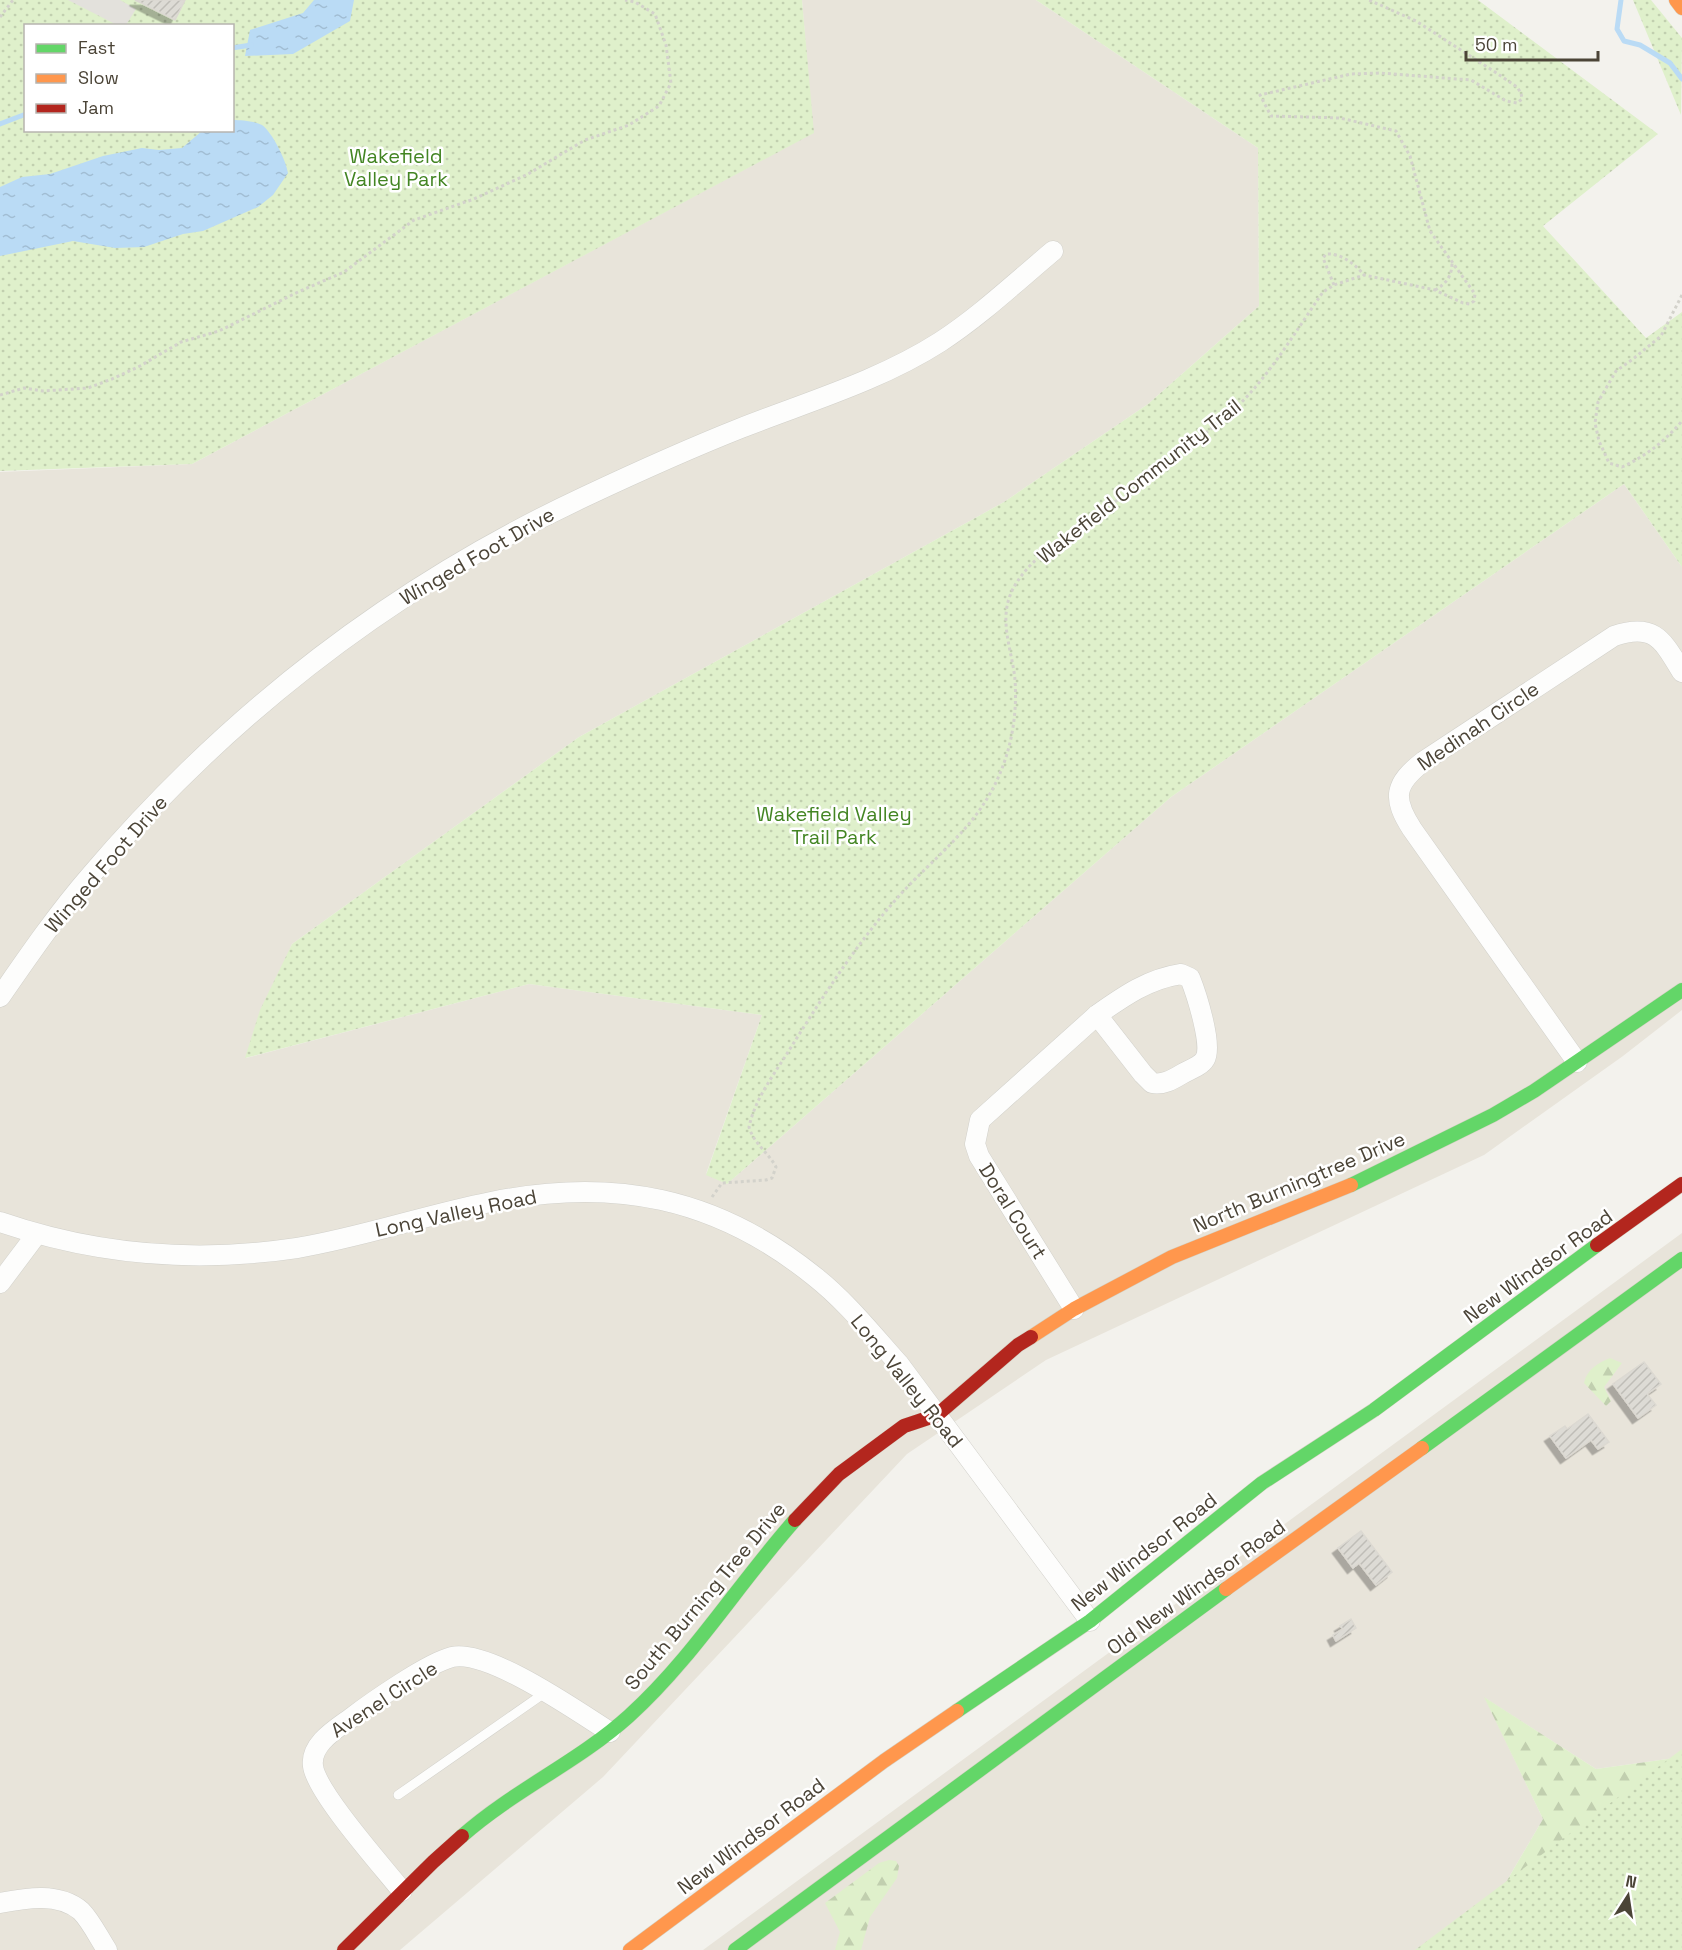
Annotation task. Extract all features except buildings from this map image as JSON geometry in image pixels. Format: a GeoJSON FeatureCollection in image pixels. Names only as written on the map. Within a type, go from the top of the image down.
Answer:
{"type":"FeatureCollection","features":[{"type":"Feature","properties":{"kind":"street"},"geometry":{"type":"LineString","coordinates":[[1676,0],[1682,8]]}},
{"type":"Feature","properties":{"kind":"street","name":"Winged Foot Drive"},"geometry":{"type":"LineString","coordinates":[[0,996],[55,919],[88,878],[168,792],[254,710],[376,616],[454,565],[584,497],[739,429],[826,396],[910,359],[940,342],[963,325],[1053,251]]}},
{"type":"Feature","properties":{"kind":"street","name":"Medinah Circle"},"geometry":{"type":"LineString","coordinates":[[1577,1062],[1401,813],[1398,801],[1400,788],[1407,773],[1614,636],[1633,631],[1642,631],[1654,636],[1664,642],[1682,672]]}},
{"type":"Feature","properties":{"kind":"street","name":"Doral Court"},"geometry":{"type":"LineString","coordinates":[[1074,1309],[979,1156],[975,1144],[980,1120],[1097,1015],[1151,981],[1181,974],[1190,978],[1207,1039],[1205,1058],[1201,1063],[1173,1079],[1158,1084],[1152,1083],[1097,1015]]}},
{"type":"Feature","properties":{"kind":"street","name":"North Burningtree Drive"},"geometry":{"type":"LineString","coordinates":[[937,1415],[1018,1345],[1074,1309],[1172,1257],[1347,1187],[1493,1115],[1534,1091],[1682,990]]}},
{"type":"Feature","properties":{"kind":"street","name":"New Windsor Road"},"geometry":{"type":"LineString","coordinates":[[630,1950],[884,1761],[1090,1621],[1262,1483],[1374,1410],[1533,1291],[1682,1184]]}},
{"type":"Feature","properties":{"kind":"street","name":"Long Valley Road"},"geometry":{"type":"LineString","coordinates":[[0,1222],[36,1235],[163,1256],[202,1257],[246,1254],[343,1239],[492,1201],[544,1193],[605,1191],[650,1197],[703,1211],[740,1228],[776,1249],[815,1277],[868,1329],[899,1364],[1090,1621]]}},
{"type":"Feature","properties":{"kind":"street"},"geometry":{"type":"LineString","coordinates":[[0,1283],[36,1235]]}},
{"type":"Feature","properties":{"kind":"street","name":"Old New Windsor Road"},"geometry":{"type":"LineString","coordinates":[[735,1950],[1109,1674],[1682,1259]]}},
{"type":"Feature","properties":{"kind":"street","name":"South Burning Tree Drive"},"geometry":{"type":"LineString","coordinates":[[344,1950],[402,1891],[486,1815],[610,1732],[657,1689],[680,1664],[769,1549],[839,1474],[904,1426],[937,1415]]}},
{"type":"Feature","properties":{"kind":"street","name":"Avenel Circle"},"geometry":{"type":"LineString","coordinates":[[402,1891],[331,1801],[316,1778],[312,1764],[316,1750],[324,1738],[362,1710],[436,1664],[462,1656],[506,1671],[546,1692],[610,1732]]}},
{"type":"Feature","properties":{"kind":"street"},"geometry":{"type":"LineString","coordinates":[[0,1903],[38,1898],[70,1904],[82,1913],[107,1950]]}},
{"type":"Feature","properties":{"kind":"lane"},"geometry":{"type":"LineString","coordinates":[[398,1795],[546,1692]]}},
{"type":"Feature","properties":{"kind":"path"},"geometry":{"type":"LineString","coordinates":[[0,17],[13,0]]}},
{"type":"Feature","properties":{"kind":"path"},"geometry":{"type":"LineString","coordinates":[[0,395],[24,388],[42,391],[88,388],[112,379],[181,342],[219,331],[344,272],[414,220],[474,199],[528,174],[585,140],[629,125],[659,106],[671,83],[666,45],[656,14],[635,2],[625,0]]}},
{"type":"Feature","properties":{"kind":"path"},"geometry":{"type":"LineString","coordinates":[[1334,285],[1323,258],[1326,254],[1340,256],[1364,275],[1435,290],[1463,303],[1470,304],[1474,301],[1475,294],[1430,231],[1410,156],[1396,131],[1340,118],[1270,116],[1260,95],[1351,74],[1380,73],[1471,80],[1506,101],[1517,103],[1522,99],[1516,87],[1495,72],[1416,21],[1369,0]]}},
{"type":"Feature","properties":{"kind":"path"},"geometry":{"type":"LineString","coordinates":[[1435,290],[1449,277],[1452,261]]}},
{"type":"Feature","properties":{"kind":"path","name":"Wakefield Community Trail"},"geometry":{"type":"LineString","coordinates":[[703,1211],[722,1183],[772,1178],[776,1167],[755,1142],[749,1127],[757,1102],[825,992],[859,945],[896,899],[965,828],[999,776],[1014,724],[1014,677],[1007,644],[1006,623],[1008,602],[1017,581],[1044,551],[1086,523],[1231,413],[1265,374],[1323,292],[1334,285],[1364,275]]}},
{"type":"Feature","properties":{"kind":"path"},"geometry":{"type":"LineString","coordinates":[[1682,295],[1661,336],[1616,371],[1599,402],[1595,423],[1599,441],[1609,462],[1622,467],[1637,460],[1668,438],[1682,420]]}},
{"type":"Feature","properties":{"kind":"shaded area"},"geometry":{"type":"Polygon","coordinates":[[[68,0],[120,0],[136,9],[127,24],[115,24],[68,0]]]}},
{"type":"Feature","properties":{"kind":"shaded area"},"geometry":{"type":"Polygon","coordinates":[[[802,0],[1036,0],[1258,148],[1259,306],[1148,404],[1004,502],[579,737],[292,944],[246,1058],[529,984],[762,1015],[706,1174],[727,1184],[1171,797],[1624,484],[1682,567],[1682,1010],[1623,1056],[1484,1155],[1046,1360],[907,1454],[603,1777],[400,1950],[0,1950],[0,472],[192,464],[813,133],[802,0]]]}},
{"type":"Feature","properties":{"kind":"shaded area"},"geometry":{"type":"Polygon","coordinates":[[[1682,1233],[1682,1757],[1596,1769],[1485,1698],[1543,1819],[1492,1906],[1427,1950],[703,1950],[1682,1233]]]}},
{"type":"Feature","properties":{"kind":"green space","name":"Wakefield Valley Park"},"geometry":{"type":"Polygon","coordinates":[[[0,0],[802,0],[814,133],[192,464],[0,471],[0,0]]]}},
{"type":"Feature","properties":{"kind":"green space","name":"Wakefield Valley Trail Park"},"geometry":{"type":"Polygon","coordinates":[[[1036,0],[1478,0],[1658,134],[1543,226],[1646,338],[1682,312],[1682,567],[1624,484],[1171,797],[727,1184],[706,1175],[762,1015],[529,984],[245,1058],[260,1010],[292,944],[579,737],[1004,502],[1148,404],[1259,306],[1258,148],[1036,0]]]}},
{"type":"Feature","properties":{"kind":"green space"},"geometry":{"type":"Polygon","coordinates":[[[1633,0],[1651,0],[1682,38],[1681,115],[1633,0]]]}},
{"type":"Feature","properties":{"kind":"green space"},"geometry":{"type":"Polygon","coordinates":[[[1610,1358],[1622,1363],[1604,1387],[1611,1401],[1606,1406],[1584,1383],[1594,1367],[1610,1358]]]}},
{"type":"Feature","properties":{"kind":"green space"},"geometry":{"type":"Polygon","coordinates":[[[1484,1697],[1596,1769],[1682,1757],[1682,1847],[1664,1813],[1619,1809],[1585,1871],[1647,1950],[1427,1950],[1492,1906],[1543,1819],[1484,1697]]]}},
{"type":"Feature","properties":{"kind":"green space"},"geometry":{"type":"Polygon","coordinates":[[[1682,1749],[1682,1950],[1415,1950],[1682,1749]]]}},
{"type":"Feature","properties":{"kind":"green space"},"geometry":{"type":"Polygon","coordinates":[[[889,1860],[896,1861],[899,1866],[897,1878],[870,1917],[861,1950],[835,1950],[840,1932],[825,1903],[879,1863],[889,1860]]]}},
{"type":"Feature","properties":{"kind":"water"},"geometry":{"type":"Polygon","coordinates":[[[314,0],[354,0],[350,21],[293,54],[245,56],[250,30],[303,13],[314,0]]]}},
{"type":"Feature","properties":{"kind":"water"},"geometry":{"type":"Polygon","coordinates":[[[234,120],[251,122],[262,125],[274,140],[282,154],[288,173],[273,195],[258,207],[203,231],[183,234],[144,247],[115,248],[73,241],[0,256],[0,187],[22,177],[50,174],[103,156],[142,148],[159,150],[182,148],[201,132],[234,132],[234,120]]]}},
{"type":"Feature","properties":{"kind":"waterway"},"geometry":{"type":"LineString","coordinates":[[1621,0],[1617,29],[1624,41],[1640,45],[1670,63],[1682,79]]}},
{"type":"Feature","properties":{"kind":"waterway"},"geometry":{"type":"LineString","coordinates":[[234,48],[251,45]]}},
{"type":"Feature","properties":{"kind":"waterway"},"geometry":{"type":"LineString","coordinates":[[0,124],[24,115]]}},
{"type":"Feature","properties":{"kind":"traffic: fast"},"geometry":{"type":"LineString","coordinates":[[1351,1185],[1493,1115],[1534,1091],[1682,990]]}},
{"type":"Feature","properties":{"kind":"traffic: fast"},"geometry":{"type":"LineString","coordinates":[[957,1711],[1090,1621],[1262,1483],[1374,1410],[1597,1245]]}},
{"type":"Feature","properties":{"kind":"traffic: fast"},"geometry":{"type":"LineString","coordinates":[[1422,1448],[1682,1259]]}},
{"type":"Feature","properties":{"kind":"traffic: fast"},"geometry":{"type":"LineString","coordinates":[[462,1836],[503,1804],[589,1748],[629,1716],[674,1670],[795,1520]]}},
{"type":"Feature","properties":{"kind":"traffic: fast"},"geometry":{"type":"LineString","coordinates":[[735,1950],[1226,1589]]}},
{"type":"Feature","properties":{"kind":"traffic: slow"},"geometry":{"type":"LineString","coordinates":[[1676,0],[1682,8]]}},
{"type":"Feature","properties":{"kind":"traffic: slow"},"geometry":{"type":"LineString","coordinates":[[1031,1337],[1074,1309],[1172,1257],[1351,1185]]}},
{"type":"Feature","properties":{"kind":"traffic: slow"},"geometry":{"type":"LineString","coordinates":[[1226,1589],[1422,1448]]}},
{"type":"Feature","properties":{"kind":"traffic: slow"},"geometry":{"type":"LineString","coordinates":[[630,1950],[884,1761],[957,1711]]}},
{"type":"Feature","properties":{"kind":"traffic: jam"},"geometry":{"type":"LineString","coordinates":[[1597,1245],[1682,1184]]}},
{"type":"Feature","properties":{"kind":"traffic: jam"},"geometry":{"type":"LineString","coordinates":[[795,1520],[839,1474],[904,1426],[937,1415],[1018,1345],[1031,1337]]}},
{"type":"Feature","properties":{"kind":"traffic: jam"},"geometry":{"type":"LineString","coordinates":[[344,1950],[462,1836]]}}]}
